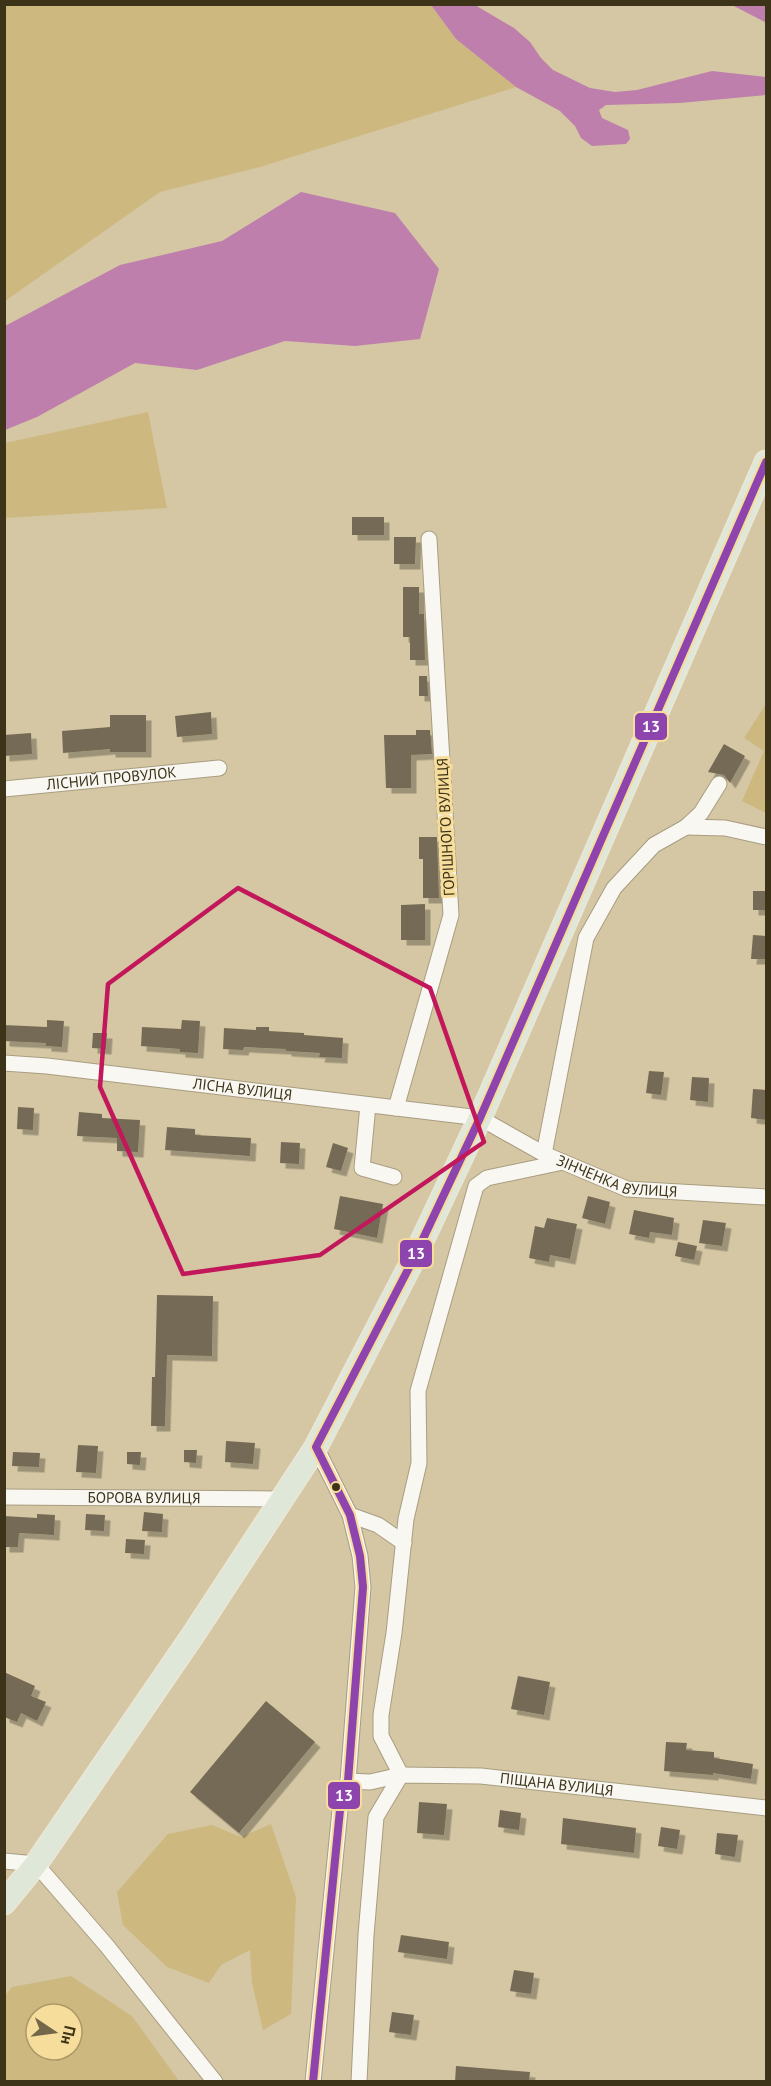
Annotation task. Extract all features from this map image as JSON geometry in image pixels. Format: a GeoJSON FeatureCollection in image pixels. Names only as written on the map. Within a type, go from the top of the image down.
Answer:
{"type":"FeatureCollection","features":[{"type":"Feature","properties":{"kind":"highway"},"geometry":{"type":"LineString","coordinates":[[4,1903],[36,1864],[193,1635],[316,1447],[413,1260],[480,1118],[766,462]]}},
{"type":"Feature","properties":{"kind":"street","name":"ГОРІШНОГО ВУЛИЦЯ"},"geometry":{"type":"LineString","coordinates":[[396,1108],[451,915],[429,539]]}},
{"type":"Feature","properties":{"kind":"street","name":"ЛІСНИЙ ПРОВУЛОК"},"geometry":{"type":"LineString","coordinates":[[4,789],[219,768]]}},
{"type":"Feature","properties":{"kind":"street"},"geometry":{"type":"LineString","coordinates":[[544,1154],[586,938],[614,888],[654,845],[686,827],[701,813],[719,784]]}},
{"type":"Feature","properties":{"kind":"street"},"geometry":{"type":"LineString","coordinates":[[686,827],[724,828],[766,837]]}},
{"type":"Feature","properties":{"kind":"street","name":"ЛІСНА ВУЛИЦЯ"},"geometry":{"type":"LineString","coordinates":[[4,1063],[47,1066],[480,1118]]}},
{"type":"Feature","properties":{"kind":"street"},"geometry":{"type":"LineString","coordinates":[[368,1105],[362,1168],[394,1177]]}},
{"type":"Feature","properties":{"kind":"street","name":"ЗІНЧЕНКА ВУЛИЦЯ"},"geometry":{"type":"LineString","coordinates":[[480,1118],[544,1154],[627,1189],[766,1197]]}},
{"type":"Feature","properties":{"kind":"street"},"geometry":{"type":"LineString","coordinates":[[359,2082],[366,1935],[376,1817],[400,1774],[381,1736],[381,1715],[394,1633],[404,1543],[419,1463],[418,1391],[476,1186],[487,1178],[563,1162]]}},
{"type":"Feature","properties":{"kind":"street"},"geometry":{"type":"LineString","coordinates":[[313,2082],[340,1810],[348,1781],[363,1587],[360,1556],[350,1515],[316,1447]]}},
{"type":"Feature","properties":{"kind":"street","name":"БОРОВА ВУЛИЦЯ"},"geometry":{"type":"LineString","coordinates":[[4,1497],[282,1499]]}},
{"type":"Feature","properties":{"kind":"street"},"geometry":{"type":"LineString","coordinates":[[350,1515],[378,1525],[404,1543]]}},
{"type":"Feature","properties":{"kind":"street","name":"ПІЩАНА ВУЛИЦЯ"},"geometry":{"type":"LineString","coordinates":[[348,1781],[370,1782],[400,1774],[481,1776],[766,1808]]}},
{"type":"Feature","properties":{"kind":"street"},"geometry":{"type":"LineString","coordinates":[[4,1861],[36,1864],[107,1946],[215,2082]]}},
{"type":"Feature","properties":{"kind":"highlighted area"},"geometry":{"type":"Polygon","coordinates":[[[238,888],[430,988],[484,1142],[320,1255],[183,1274],[100,1087],[108,984],[238,888]]]}},
{"type":"Feature","properties":{"kind":"shaded area"},"geometry":{"type":"Polygon","coordinates":[[[5,5],[431,5],[456,39],[516,87],[260,167],[160,192],[5,301],[5,5]]]}},
{"type":"Feature","properties":{"kind":"shaded area"},"geometry":{"type":"Polygon","coordinates":[[[431,5],[475,5],[514,28],[530,42],[553,70],[590,88],[615,92],[637,90],[712,71],[766,77],[766,95],[680,103],[606,105],[599,110],[602,118],[628,130],[630,139],[626,144],[592,146],[581,138],[575,126],[560,111],[516,87],[456,39],[431,5]]]}},
{"type":"Feature","properties":{"kind":"shaded area"},"geometry":{"type":"Polygon","coordinates":[[[732,5],[766,5],[766,23],[763,21],[732,5]]]}},
{"type":"Feature","properties":{"kind":"shaded area"},"geometry":{"type":"Polygon","coordinates":[[[301,192],[395,213],[439,269],[420,339],[355,346],[285,341],[197,370],[135,363],[37,417],[5,430],[5,326],[120,265],[222,241],[301,192]]]}},
{"type":"Feature","properties":{"kind":"shaded area"},"geometry":{"type":"Polygon","coordinates":[[[148,412],[167,508],[5,518],[5,443],[148,412]]]}},
{"type":"Feature","properties":{"kind":"shaded area"},"geometry":{"type":"Polygon","coordinates":[[[766,704],[766,813],[742,801],[764,751],[744,738],[766,704]]]}},
{"type":"Feature","properties":{"kind":"shaded area"},"geometry":{"type":"Polygon","coordinates":[[[271,1824],[296,1897],[291,2014],[263,2030],[252,1983],[250,1950],[221,1965],[209,1983],[167,1967],[123,1925],[117,1892],[168,1834],[212,1825],[241,1837],[271,1824]]]}},
{"type":"Feature","properties":{"kind":"shaded area"},"geometry":{"type":"Polygon","coordinates":[[[71,1976],[132,2016],[179,2081],[5,2081],[5,1996],[12,1987],[71,1976]]]}},
{"type":"Feature","properties":{"kind":"building"},"geometry":{"type":"Polygon","coordinates":[[[352,517],[384,517],[384,535],[352,535],[352,517]]]}},
{"type":"Feature","properties":{"kind":"building"},"geometry":{"type":"Polygon","coordinates":[[[394,537],[416,537],[415,564],[394,564],[394,537]]]}},
{"type":"Feature","properties":{"kind":"building"},"geometry":{"type":"Polygon","coordinates":[[[403,587],[419,587],[419,614],[424,614],[425,660],[410,660],[410,637],[403,637],[403,587]]]}},
{"type":"Feature","properties":{"kind":"building"},"geometry":{"type":"Polygon","coordinates":[[[419,676],[427,676],[428,696],[419,696],[419,676]]]}},
{"type":"Feature","properties":{"kind":"building"},"geometry":{"type":"Polygon","coordinates":[[[211,712],[212,734],[177,737],[175,716],[211,712]]]}},
{"type":"Feature","properties":{"kind":"building"},"geometry":{"type":"Polygon","coordinates":[[[110,715],[146,715],[146,752],[110,752],[110,749],[63,753],[62,731],[110,727],[110,715]]]}},
{"type":"Feature","properties":{"kind":"building"},"geometry":{"type":"Polygon","coordinates":[[[416,730],[430,730],[432,754],[411,755],[411,788],[386,788],[384,735],[416,735],[416,730]]]}},
{"type":"Feature","properties":{"kind":"building"},"geometry":{"type":"Polygon","coordinates":[[[31,733],[32,754],[4,756],[4,735],[31,733]]]}},
{"type":"Feature","properties":{"kind":"building"},"geometry":{"type":"Polygon","coordinates":[[[724,744],[745,756],[730,783],[724,775],[708,772],[724,744]]]}},
{"type":"Feature","properties":{"kind":"building"},"geometry":{"type":"Polygon","coordinates":[[[419,837],[437,837],[439,898],[423,898],[423,859],[419,859],[419,837]]]}},
{"type":"Feature","properties":{"kind":"building"},"geometry":{"type":"Polygon","coordinates":[[[753,891],[766,891],[766,910],[753,910],[753,891]]]}},
{"type":"Feature","properties":{"kind":"building"},"geometry":{"type":"Polygon","coordinates":[[[425,904],[425,940],[401,940],[401,905],[425,904]]]}},
{"type":"Feature","properties":{"kind":"building"},"geometry":{"type":"Polygon","coordinates":[[[753,935],[766,936],[766,959],[751,959],[753,935]]]}},
{"type":"Feature","properties":{"kind":"building"},"geometry":{"type":"Polygon","coordinates":[[[47,1020],[64,1021],[62,1047],[46,1046],[46,1043],[4,1041],[4,1025],[47,1027],[47,1020]]]}},
{"type":"Feature","properties":{"kind":"building"},"geometry":{"type":"Polygon","coordinates":[[[182,1020],[200,1021],[198,1053],[141,1046],[142,1027],[181,1029],[182,1020]]]}},
{"type":"Feature","properties":{"kind":"building"},"geometry":{"type":"Polygon","coordinates":[[[256,1027],[269,1027],[269,1031],[343,1038],[342,1058],[319,1057],[320,1053],[286,1051],[286,1049],[244,1047],[243,1050],[223,1049],[224,1028],[256,1030],[256,1027]]]}},
{"type":"Feature","properties":{"kind":"building"},"geometry":{"type":"Polygon","coordinates":[[[93,1033],[107,1033],[106,1049],[92,1048],[93,1033]]]}},
{"type":"Feature","properties":{"kind":"building"},"geometry":{"type":"Polygon","coordinates":[[[649,1071],[664,1072],[661,1095],[646,1093],[649,1071]]]}},
{"type":"Feature","properties":{"kind":"building"},"geometry":{"type":"Polygon","coordinates":[[[692,1077],[709,1078],[708,1102],[690,1100],[692,1077]]]}},
{"type":"Feature","properties":{"kind":"building"},"geometry":{"type":"Polygon","coordinates":[[[753,1089],[766,1090],[766,1120],[751,1118],[753,1089]]]}},
{"type":"Feature","properties":{"kind":"building"},"geometry":{"type":"Polygon","coordinates":[[[18,1107],[34,1108],[33,1130],[17,1129],[18,1107]]]}},
{"type":"Feature","properties":{"kind":"building"},"geometry":{"type":"Polygon","coordinates":[[[79,1112],[102,1114],[102,1118],[140,1120],[138,1152],[117,1151],[117,1138],[77,1136],[79,1112]]]}},
{"type":"Feature","properties":{"kind":"building"},"geometry":{"type":"Polygon","coordinates":[[[167,1127],[195,1129],[195,1135],[251,1138],[250,1156],[165,1150],[167,1127]]]}},
{"type":"Feature","properties":{"kind":"building"},"geometry":{"type":"Polygon","coordinates":[[[281,1142],[300,1143],[299,1164],[280,1163],[281,1142]]]}},
{"type":"Feature","properties":{"kind":"building"},"geometry":{"type":"Polygon","coordinates":[[[333,1143],[348,1148],[341,1171],[326,1167],[333,1143]]]}},
{"type":"Feature","properties":{"kind":"building"},"geometry":{"type":"Polygon","coordinates":[[[340,1196],[383,1204],[377,1238],[334,1229],[340,1196]]]}},
{"type":"Feature","properties":{"kind":"building"},"geometry":{"type":"Polygon","coordinates":[[[588,1196],[610,1202],[605,1224],[582,1218],[588,1196]]]}},
{"type":"Feature","properties":{"kind":"building"},"geometry":{"type":"Polygon","coordinates":[[[634,1210],[674,1218],[672,1235],[650,1232],[649,1238],[629,1234],[634,1210]]]}},
{"type":"Feature","properties":{"kind":"building"},"geometry":{"type":"Polygon","coordinates":[[[547,1218],[577,1224],[570,1259],[550,1255],[549,1262],[529,1258],[535,1226],[544,1228],[547,1218]]]}},
{"type":"Feature","properties":{"kind":"building"},"geometry":{"type":"Polygon","coordinates":[[[703,1220],[726,1223],[722,1246],[699,1243],[703,1220]]]}},
{"type":"Feature","properties":{"kind":"building"},"geometry":{"type":"Polygon","coordinates":[[[678,1242],[697,1246],[694,1260],[675,1256],[678,1242]]]}},
{"type":"Feature","properties":{"kind":"building"},"geometry":{"type":"Polygon","coordinates":[[[157,1295],[213,1296],[212,1356],[167,1355],[165,1426],[151,1426],[157,1295]]]}},
{"type":"Feature","properties":{"kind":"building"},"geometry":{"type":"Polygon","coordinates":[[[226,1441],[255,1443],[253,1464],[225,1462],[226,1441]]]}},
{"type":"Feature","properties":{"kind":"building"},"geometry":{"type":"Polygon","coordinates":[[[78,1445],[98,1446],[96,1473],[76,1472],[78,1445]]]}},
{"type":"Feature","properties":{"kind":"building"},"geometry":{"type":"Polygon","coordinates":[[[184,1450],[197,1450],[196,1463],[184,1462],[184,1450]]]}},
{"type":"Feature","properties":{"kind":"building"},"geometry":{"type":"Polygon","coordinates":[[[13,1452],[40,1453],[39,1467],[12,1466],[13,1452]]]}},
{"type":"Feature","properties":{"kind":"building"},"geometry":{"type":"Polygon","coordinates":[[[127,1452],[141,1452],[140,1465],[127,1464],[127,1452]]]}},
{"type":"Feature","properties":{"kind":"building"},"geometry":{"type":"Polygon","coordinates":[[[144,1512],[163,1514],[162,1532],[142,1531],[144,1512]]]}},
{"type":"Feature","properties":{"kind":"building"},"geometry":{"type":"Polygon","coordinates":[[[37,1514],[55,1515],[54,1535],[19,1533],[18,1547],[4,1547],[4,1516],[37,1518],[37,1514]]]}},
{"type":"Feature","properties":{"kind":"building"},"geometry":{"type":"Polygon","coordinates":[[[86,1514],[105,1515],[104,1531],[85,1530],[86,1514]]]}},
{"type":"Feature","properties":{"kind":"building"},"geometry":{"type":"Polygon","coordinates":[[[126,1539],[145,1540],[144,1554],[125,1553],[126,1539]]]}},
{"type":"Feature","properties":{"kind":"building"},"geometry":{"type":"Polygon","coordinates":[[[4,1672],[35,1686],[31,1696],[46,1702],[37,1721],[21,1713],[17,1722],[4,1717],[4,1672]]]}},
{"type":"Feature","properties":{"kind":"building"},"geometry":{"type":"Polygon","coordinates":[[[518,1676],[550,1682],[544,1715],[511,1709],[518,1676]]]}},
{"type":"Feature","properties":{"kind":"building"},"geometry":{"type":"Polygon","coordinates":[[[266,1701],[315,1742],[239,1833],[190,1792],[266,1701]]]}},
{"type":"Feature","properties":{"kind":"building"},"geometry":{"type":"Polygon","coordinates":[[[666,1742],[687,1743],[686,1750],[714,1752],[714,1758],[753,1764],[751,1779],[713,1773],[713,1775],[664,1771],[666,1742]]]}},
{"type":"Feature","properties":{"kind":"building"},"geometry":{"type":"Polygon","coordinates":[[[419,1802],[447,1804],[444,1835],[417,1833],[419,1802]]]}},
{"type":"Feature","properties":{"kind":"building"},"geometry":{"type":"Polygon","coordinates":[[[500,1810],[521,1813],[519,1830],[498,1827],[500,1810]]]}},
{"type":"Feature","properties":{"kind":"building"},"geometry":{"type":"Polygon","coordinates":[[[563,1818],[636,1828],[634,1853],[561,1844],[563,1818]]]}},
{"type":"Feature","properties":{"kind":"building"},"geometry":{"type":"Polygon","coordinates":[[[661,1827],[680,1830],[677,1849],[658,1846],[661,1827]]]}},
{"type":"Feature","properties":{"kind":"building"},"geometry":{"type":"Polygon","coordinates":[[[717,1833],[738,1835],[735,1857],[715,1854],[717,1833]]]}},
{"type":"Feature","properties":{"kind":"building"},"geometry":{"type":"Polygon","coordinates":[[[401,1935],[449,1942],[447,1959],[398,1952],[401,1935]]]}},
{"type":"Feature","properties":{"kind":"building"},"geometry":{"type":"Polygon","coordinates":[[[514,1970],[534,1973],[531,1994],[510,1991],[514,1970]]]}},
{"type":"Feature","properties":{"kind":"building"},"geometry":{"type":"Polygon","coordinates":[[[392,2012],[414,2015],[411,2035],[389,2032],[392,2012]]]}},
{"type":"Feature","properties":{"kind":"building"},"geometry":{"type":"Polygon","coordinates":[[[456,2066],[530,2072],[529,2082],[455,2082],[456,2066]]]}},
{"type":"Feature","properties":{"kind":"transit line","name":"13"},"geometry":{"type":"LineString","coordinates":[[313,2082],[340,1810],[348,1781],[363,1587],[360,1556],[350,1515],[316,1447],[413,1260],[480,1118],[766,462]]}}]}
